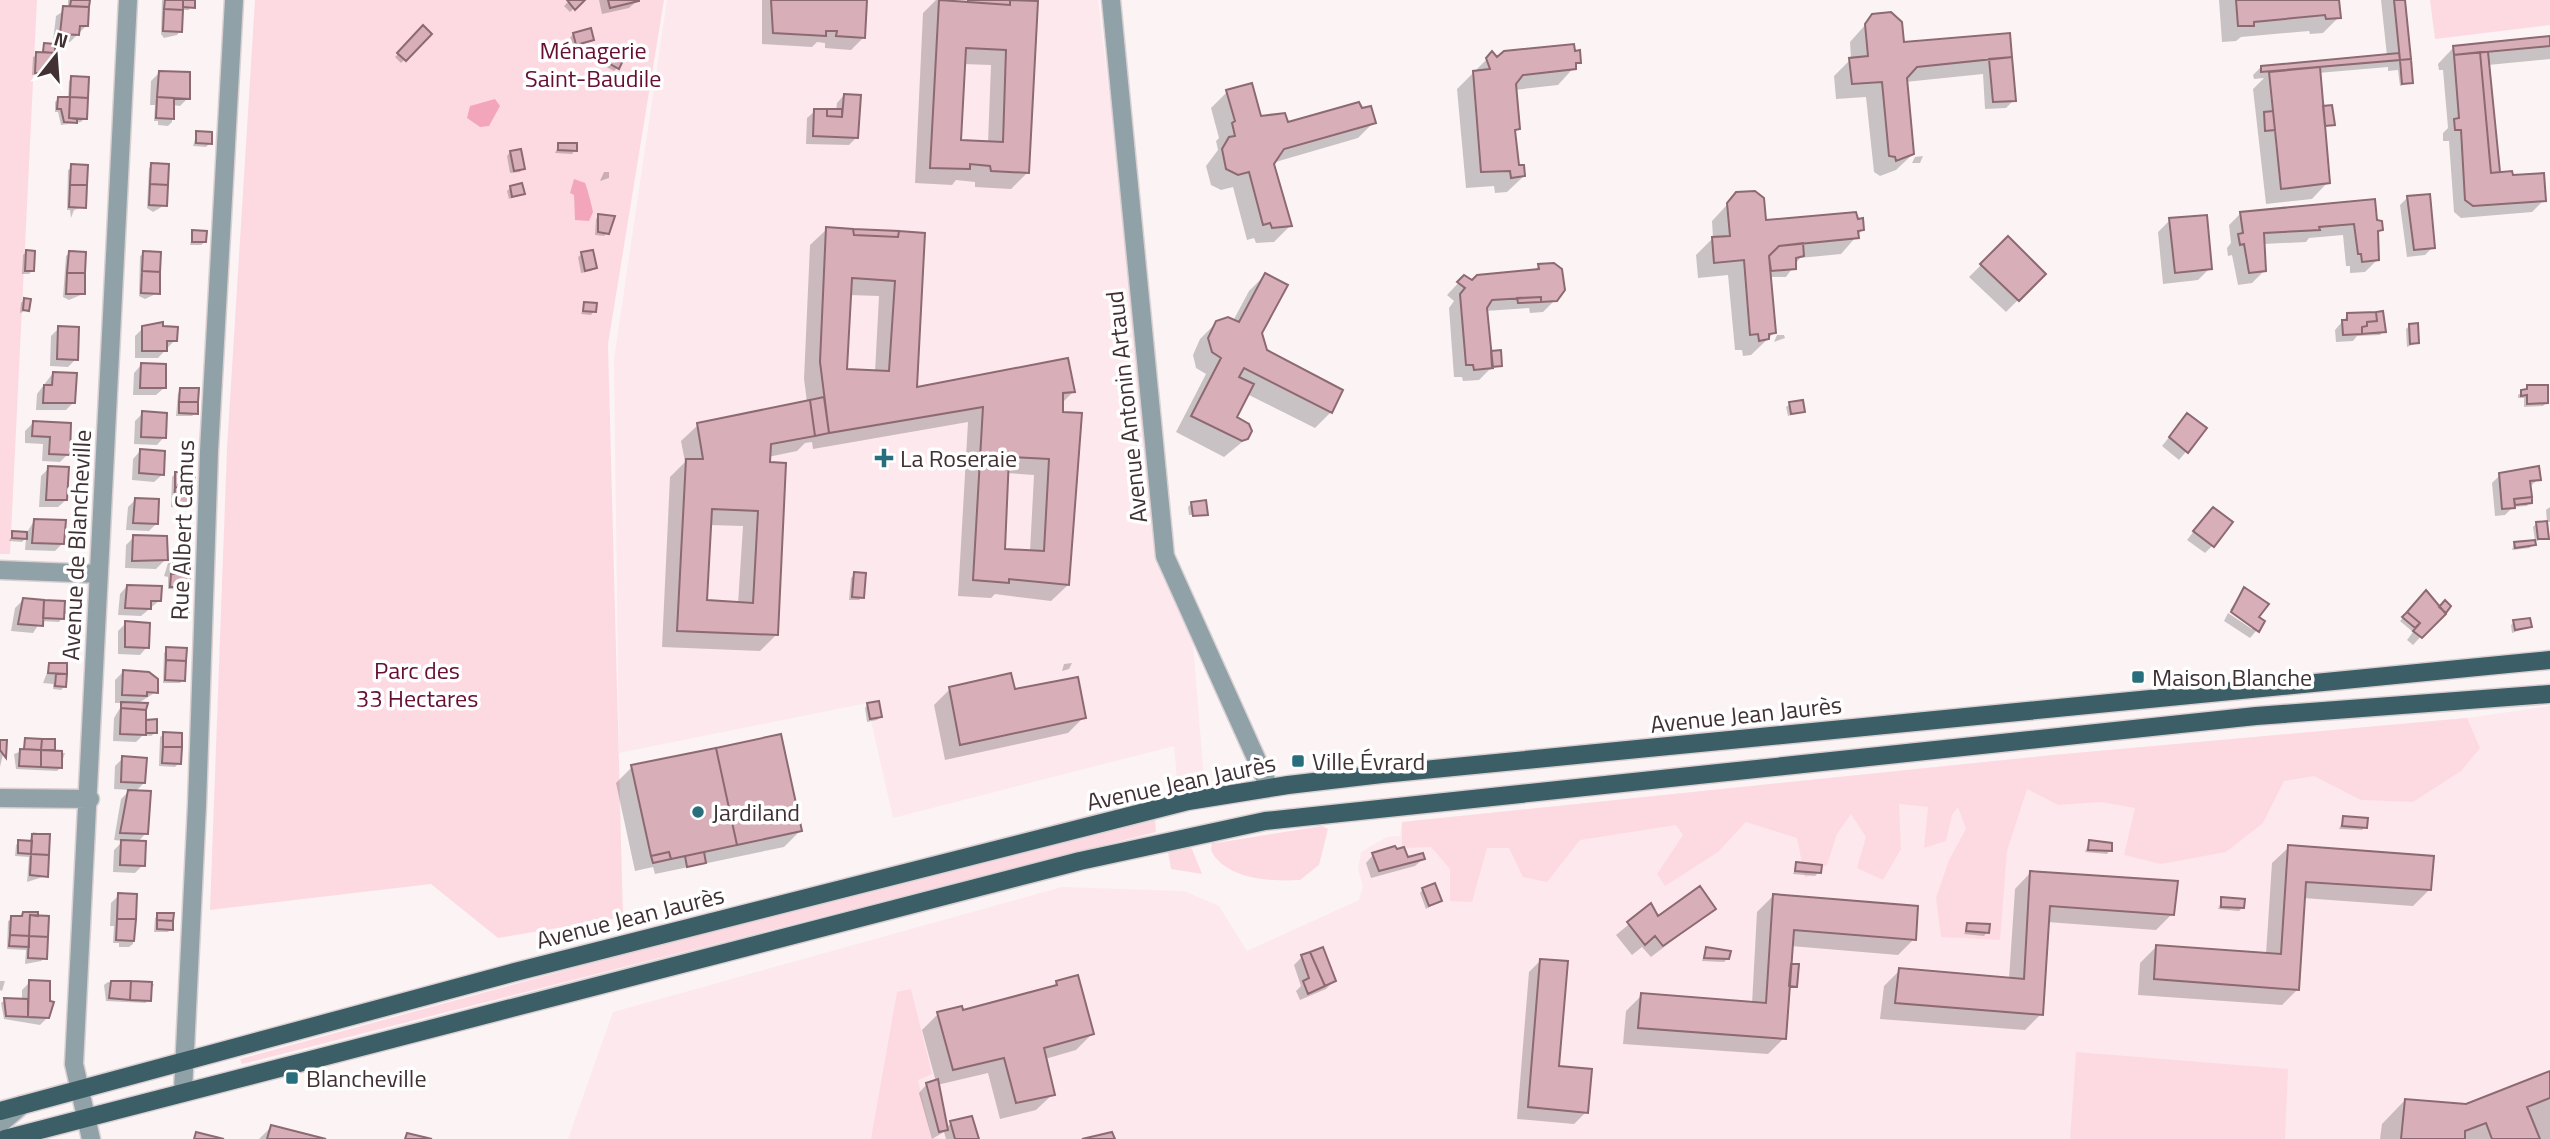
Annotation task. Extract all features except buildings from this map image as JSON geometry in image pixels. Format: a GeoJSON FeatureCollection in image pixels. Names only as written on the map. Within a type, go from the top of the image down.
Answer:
{"type":"FeatureCollection","features":[{"type":"Feature","properties":{"kind":"main road","name":"Avenue Jean Jaurès"},"geometry":{"type":"LineString","coordinates":[[0,1111],[515,972],[1158,808],[1269,788],[1382,774],[2550,660]]}},
{"type":"Feature","properties":{"kind":"main road"},"geometry":{"type":"LineString","coordinates":[[5,1139],[1080,861],[1265,821],[2244,718],[2550,694]]}},
{"type":"Feature","properties":{"kind":"street","name":"Avenue de Blancheville"},"geometry":{"type":"LineString","coordinates":[[90,1139],[74,1064],[90,799],[128,0]]}},
{"type":"Feature","properties":{"kind":"street","name":"Rue Albert Camus"},"geometry":{"type":"LineString","coordinates":[[183,1091],[197,805],[209,451],[234,0]]}},
{"type":"Feature","properties":{"kind":"street","name":"Avenue Antonin Artaud"},"geometry":{"type":"LineString","coordinates":[[1111,0],[1165,556],[1269,788]]}},
{"type":"Feature","properties":{"kind":"street"},"geometry":{"type":"LineString","coordinates":[[0,570],[99,574]]}},
{"type":"Feature","properties":{"kind":"street"},"geometry":{"type":"LineString","coordinates":[[0,798],[90,799]]}},
{"type":"Feature","properties":{"kind":"street"},"geometry":{"type":"LineString","coordinates":[[0,1124],[22,1105]]}},
{"type":"Feature","properties":{"kind":"shaded area","name":"La Roseraie"},"geometry":{"type":"Polygon","coordinates":[[[667,0],[1098,0],[1165,556],[1191,619],[1204,779],[1177,780],[1174,746],[893,818],[867,703],[619,753],[614,359],[667,0]]]}},
{"type":"Feature","properties":{"kind":"shaded area"},"geometry":{"type":"Polygon","coordinates":[[[495,99],[500,106],[489,126],[480,127],[467,118],[470,106],[495,99]]]}},
{"type":"Feature","properties":{"kind":"shaded area"},"geometry":{"type":"Polygon","coordinates":[[[574,179],[585,183],[593,212],[589,221],[575,220],[574,195],[570,193],[574,179]]]}},
{"type":"Feature","properties":{"kind":"shaded area"},"geometry":{"type":"Polygon","coordinates":[[[2550,706],[2550,1139],[568,1139],[613,1012],[1062,887],[1184,891],[1219,906],[1247,951],[1359,900],[1363,886],[1358,869],[1361,852],[1387,837],[1400,836],[1402,822],[2053,755],[2467,718],[2550,706]]]}},
{"type":"Feature","properties":{"kind":"green space"},"geometry":{"type":"Polygon","coordinates":[[[0,0],[37,0],[10,554],[0,554],[0,0]]]}},
{"type":"Feature","properties":{"kind":"green space","name":"Parc des 33 Hectares"},"geometry":{"type":"Polygon","coordinates":[[[255,0],[664,0],[608,344],[623,917],[498,938],[431,884],[210,910],[227,448],[255,0]]]}},
{"type":"Feature","properties":{"kind":"green space"},"geometry":{"type":"Polygon","coordinates":[[[2430,0],[2550,0],[2550,25],[2435,39],[2430,0]]]}},
{"type":"Feature","properties":{"kind":"green space"},"geometry":{"type":"Polygon","coordinates":[[[2467,718],[2480,748],[2461,771],[2413,802],[2361,800],[2314,776],[2284,781],[2263,823],[2226,852],[2161,864],[2124,855],[2135,808],[2101,802],[2058,805],[2027,789],[2007,851],[2000,940],[1941,937],[1936,898],[1949,860],[1966,829],[1958,807],[1952,815],[1946,841],[1924,848],[1928,807],[1899,804],[1901,849],[1883,880],[1857,868],[1866,837],[1851,814],[1837,834],[1827,865],[1805,878],[1797,838],[1746,822],[1718,852],[1665,886],[1657,874],[1683,835],[1676,825],[1580,840],[1547,882],[1523,877],[1509,848],[1487,848],[1472,902],[1450,901],[1450,869],[1431,847],[1402,848],[1402,822],[2053,755],[2467,718]]]}},
{"type":"Feature","properties":{"kind":"green space"},"geometry":{"type":"Polygon","coordinates":[[[1155,820],[1156,832],[242,1064],[240,1059],[688,937],[1155,820]]]}},
{"type":"Feature","properties":{"kind":"green space"},"geometry":{"type":"Polygon","coordinates":[[[1322,826],[1328,829],[1319,865],[1300,880],[1263,879],[1237,873],[1217,860],[1211,850],[1212,843],[1322,826]]]}},
{"type":"Feature","properties":{"kind":"green space"},"geometry":{"type":"Polygon","coordinates":[[[1188,847],[1192,849],[1202,874],[1171,869],[1168,852],[1188,847]]]}},
{"type":"Feature","properties":{"kind":"green space"},"geometry":{"type":"Polygon","coordinates":[[[911,989],[932,1074],[918,1080],[932,1138],[949,1139],[871,1139],[897,992],[911,989]]]}},
{"type":"Feature","properties":{"kind":"green space"},"geometry":{"type":"Polygon","coordinates":[[[2076,1052],[2288,1069],[2285,1139],[2070,1139],[2076,1052]]]}},
{"type":"Feature","properties":{"kind":"place","name":"La Roseraie"},"geometry":{"type":"Point","coordinates":[884,458]}},
{"type":"Feature","properties":{"kind":"place","name":"Maison Blanche"},"geometry":{"type":"Point","coordinates":[2138,677]}},
{"type":"Feature","properties":{"kind":"place","name":"Ville Évrard"},"geometry":{"type":"Point","coordinates":[1298,761]}},
{"type":"Feature","properties":{"kind":"place","name":"Jardiland"},"geometry":{"type":"Point","coordinates":[698,812]}},
{"type":"Feature","properties":{"kind":"place","name":"Blancheville"},"geometry":{"type":"Point","coordinates":[292,1078]}},
{"type":"Feature","properties":{"kind":"park label","name":"Ménagerie Saint-Baudile"},"geometry":{"type":"Point","coordinates":[593,64]}}]}
